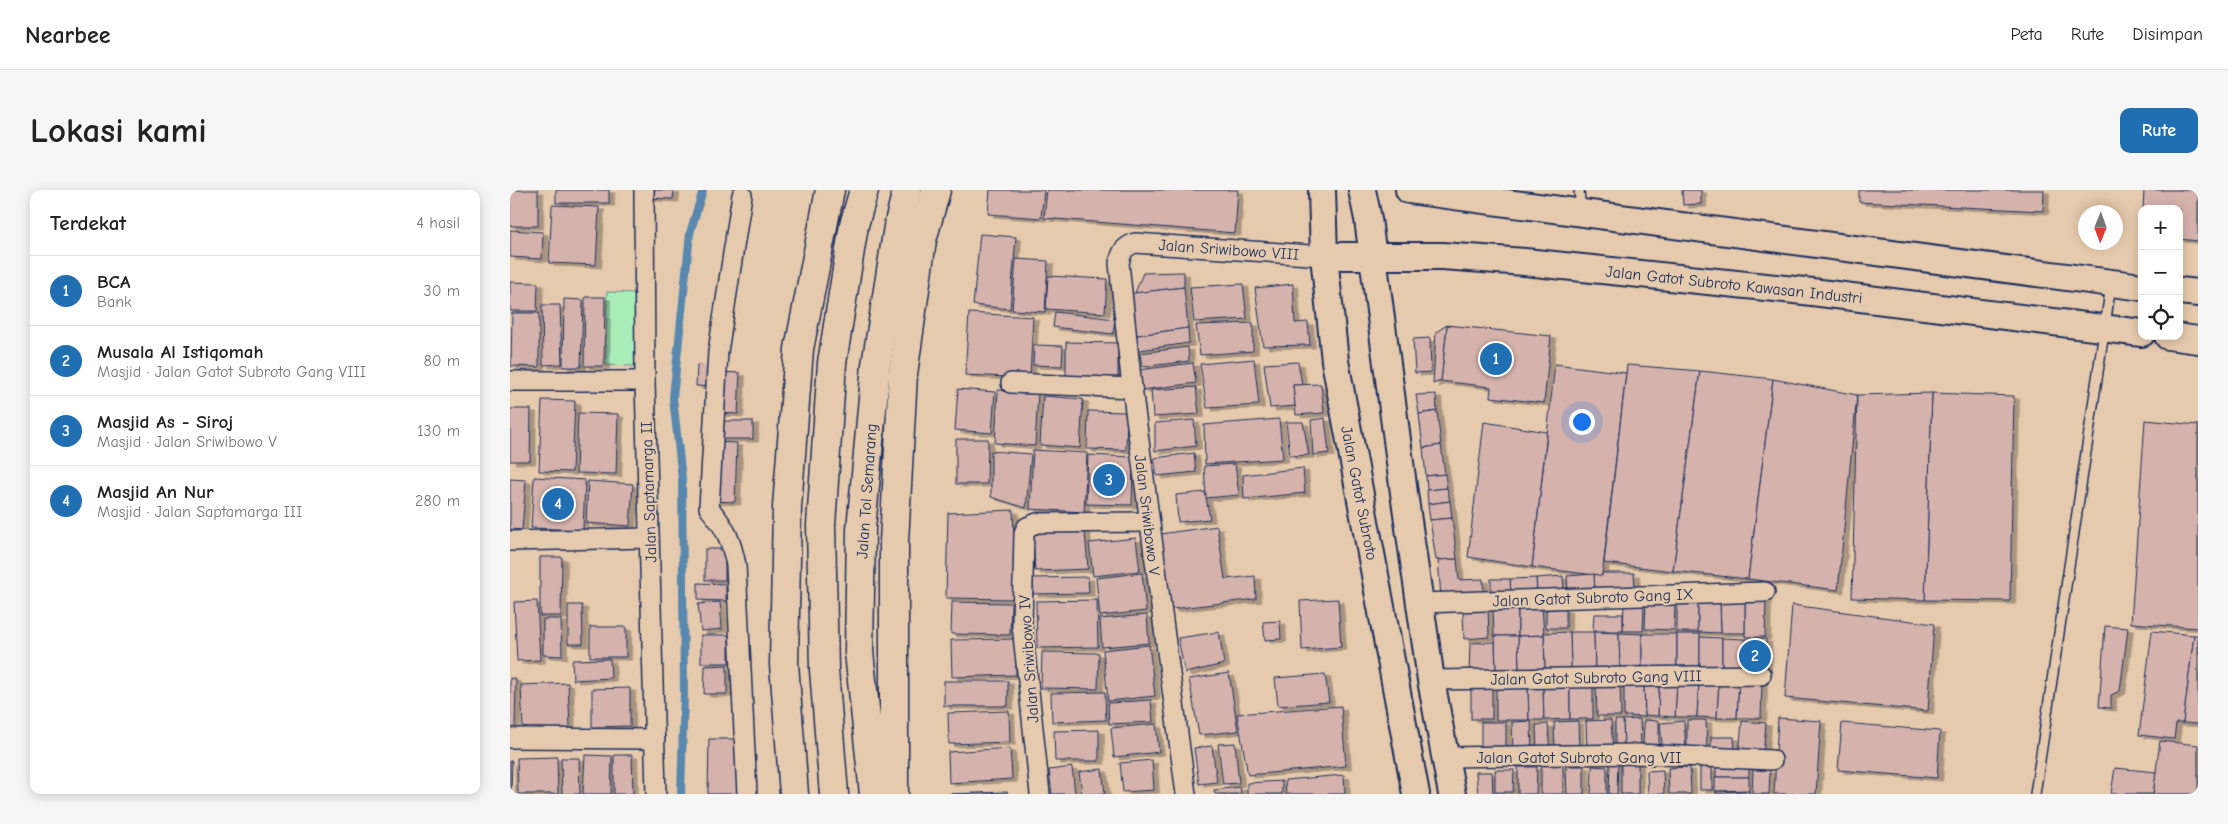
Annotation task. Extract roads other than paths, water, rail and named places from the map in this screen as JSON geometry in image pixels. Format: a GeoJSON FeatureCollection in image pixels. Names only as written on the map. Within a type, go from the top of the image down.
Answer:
{"type":"FeatureCollection","features":[{"type":"Feature","properties":{"kind":"highway"},"geometry":{"type":"LineString","coordinates":[[794,794],[784,664],[787,507],[799,349],[830,190]]}},
{"type":"Feature","properties":{"kind":"highway"},"geometry":{"type":"LineString","coordinates":[[834,794],[824,670],[821,525],[832,363],[854,225],[864,190]]}},
{"type":"Feature","properties":{"kind":"highway","name":"Jalan Tol Semarang"},"geometry":{"type":"LineString","coordinates":[[874,794],[859,652],[860,529],[876,366],[898,227],[908,190]]}},
{"type":"Feature","properties":{"kind":"highway"},"geometry":{"type":"LineString","coordinates":[[894,794],[894,542],[902,374],[922,240],[936,190]]}},
{"type":"Feature","properties":{"kind":"street","name":"Jalan Saptamarga II"},"geometry":{"type":"LineString","coordinates":[[644,190],[644,381],[656,794]]}},
{"type":"Feature","properties":{"kind":"street","name":"Jalan Gatot Subroto"},"geometry":{"type":"LineString","coordinates":[[1322,190],[1324,256],[1335,361],[1416,794]]}},
{"type":"Feature","properties":{"kind":"street"},"geometry":{"type":"LineString","coordinates":[[1362,190],[1373,256],[1404,494],[1431,680],[1452,794]]}},
{"type":"Feature","properties":{"kind":"street"},"geometry":{"type":"LineString","coordinates":[[1409,190],[1580,202],[2138,287]]}},
{"type":"Feature","properties":{"kind":"street"},"geometry":{"type":"LineString","coordinates":[[742,194],[718,352],[709,508],[723,525],[732,544],[736,565],[747,794]]}},
{"type":"Feature","properties":{"kind":"street","name":"Jalan Sriwibowo VIII"},"geometry":{"type":"LineString","coordinates":[[1135,243],[1324,256]]}},
{"type":"Feature","properties":{"kind":"street","name":"Jalan Sriwibowo V"},"geometry":{"type":"LineString","coordinates":[[1135,243],[1126,246],[1119,262],[1132,388],[1186,794]]}},
{"type":"Feature","properties":{"kind":"street","name":"Jalan Gatot Subroto Kawasan Industri"},"geometry":{"type":"LineString","coordinates":[[1324,256],[1442,256],[1525,262],[1814,292],[2138,333]]}},
{"type":"Feature","properties":{"kind":"street"},"geometry":{"type":"LineString","coordinates":[[2183,291],[2198,293]]}},
{"type":"Feature","properties":{"kind":"street"},"geometry":{"type":"LineString","coordinates":[[2183,338],[2198,340]]}},
{"type":"Feature","properties":{"kind":"street"},"geometry":{"type":"LineString","coordinates":[[510,381],[644,381]]}},
{"type":"Feature","properties":{"kind":"street"},"geometry":{"type":"LineString","coordinates":[[1011,384],[1132,388]]}},
{"type":"Feature","properties":{"kind":"street","name":"Jalan Sriwibowo IV"},"geometry":{"type":"LineString","coordinates":[[1040,794],[1022,625],[1024,533],[1027,527],[1037,523],[1149,522]]}},
{"type":"Feature","properties":{"kind":"street"},"geometry":{"type":"LineString","coordinates":[[510,541],[649,538]]}},
{"type":"Feature","properties":{"kind":"street","name":"Jalan Gatot Subroto Gang IX"},"geometry":{"type":"LineString","coordinates":[[1421,602],[1765,592]]}},
{"type":"Feature","properties":{"kind":"street","name":"Jalan Gatot Subroto Gang VIII"},"geometry":{"type":"LineString","coordinates":[[1431,680],[1761,675]]}},
{"type":"Feature","properties":{"kind":"street"},"geometry":{"type":"LineString","coordinates":[[510,738],[655,739]]}},
{"type":"Feature","properties":{"kind":"street","name":"Jalan Gatot Subroto Gang VII"},"geometry":{"type":"LineString","coordinates":[[1446,758],[1637,754],[1772,760]]}},
{"type":"Feature","properties":{"kind":"lane"},"geometry":{"type":"LineString","coordinates":[[2035,794],[2111,284]]}},
{"type":"Feature","properties":{"kind":"waterway"},"geometry":{"type":"LineString","coordinates":[[681,794],[684,692],[682,479],[673,398],[690,233],[703,190]]}},
{"type":"Feature","properties":{"kind":"place","name":"BCA"},"geometry":{"type":"Point","coordinates":[1496,359]}},
{"type":"Feature","properties":{"kind":"place","name":"Masjid As - Siroj"},"geometry":{"type":"Point","coordinates":[1109,480]}},
{"type":"Feature","properties":{"kind":"place","name":"Masjid An Nur"},"geometry":{"type":"Point","coordinates":[558,504]}},
{"type":"Feature","properties":{"kind":"place","name":"Musala Al Istiqomah"},"geometry":{"type":"Point","coordinates":[1755,656]}}]}
